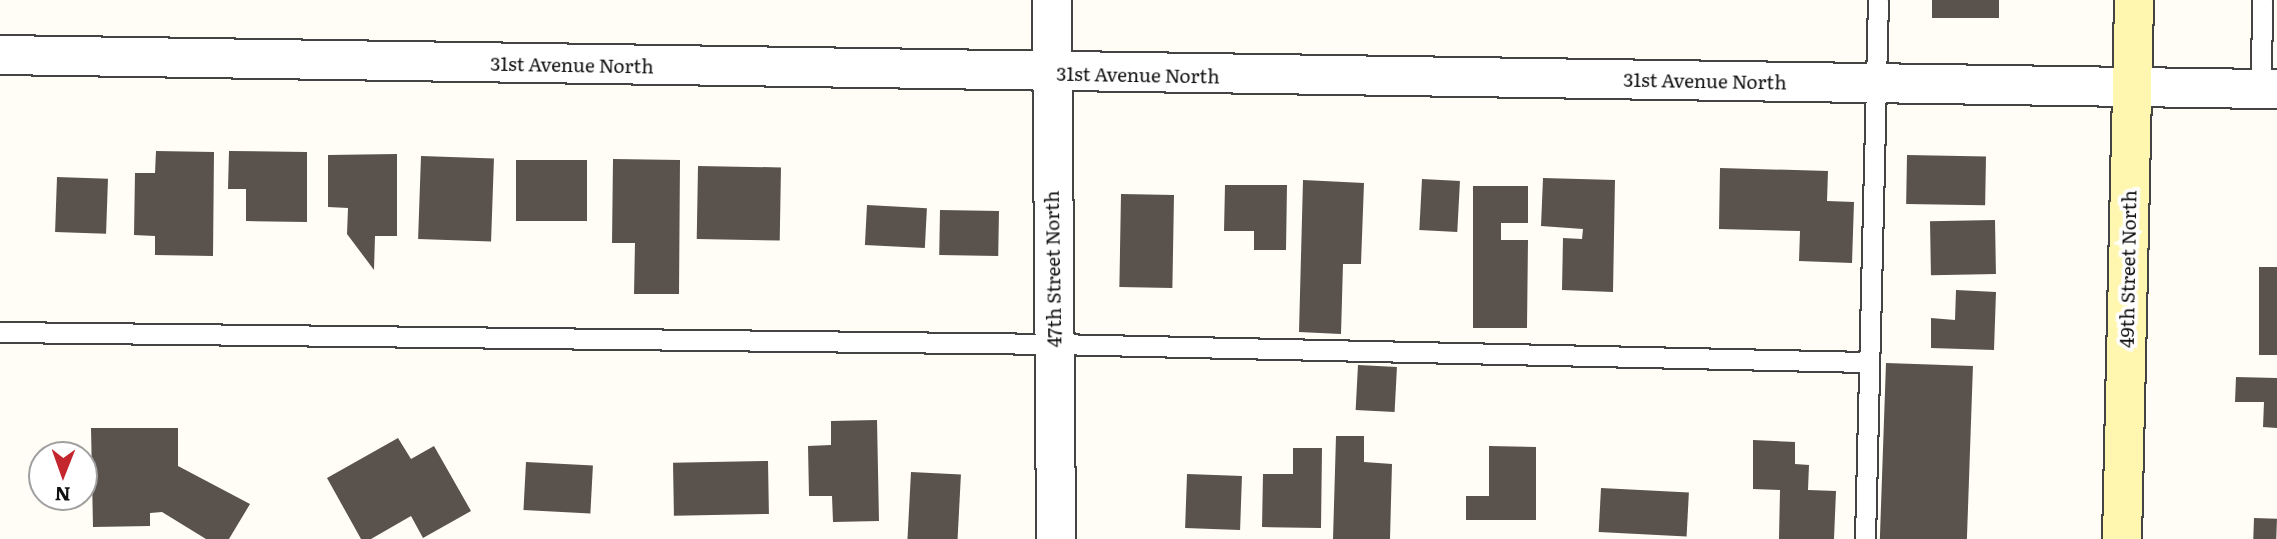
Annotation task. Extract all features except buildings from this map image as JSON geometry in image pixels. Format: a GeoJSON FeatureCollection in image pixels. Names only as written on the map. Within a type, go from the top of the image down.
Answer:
{"type":"FeatureCollection","features":[{"type":"Feature","properties":{"kind":"main road","name":"49th Street North"},"geometry":{"type":"LineString","coordinates":[[2122,539],[2134,0]]}},
{"type":"Feature","properties":{"kind":"street","name":"47th Street North"},"geometry":{"type":"LineString","coordinates":[[1052,0],[1056,539]]}},
{"type":"Feature","properties":{"kind":"street","name":"31st Avenue North"},"geometry":{"type":"LineString","coordinates":[[0,55],[1051,74],[2269,89]]}},
{"type":"Feature","properties":{"kind":"lane"},"geometry":{"type":"LineString","coordinates":[[1865,539],[1867,362],[1878,0]]}},
{"type":"Feature","properties":{"kind":"lane"},"geometry":{"type":"LineString","coordinates":[[2262,0],[2269,89]]}},
{"type":"Feature","properties":{"kind":"lane"},"geometry":{"type":"LineString","coordinates":[[0,332],[1054,344],[1867,362]]}}]}
